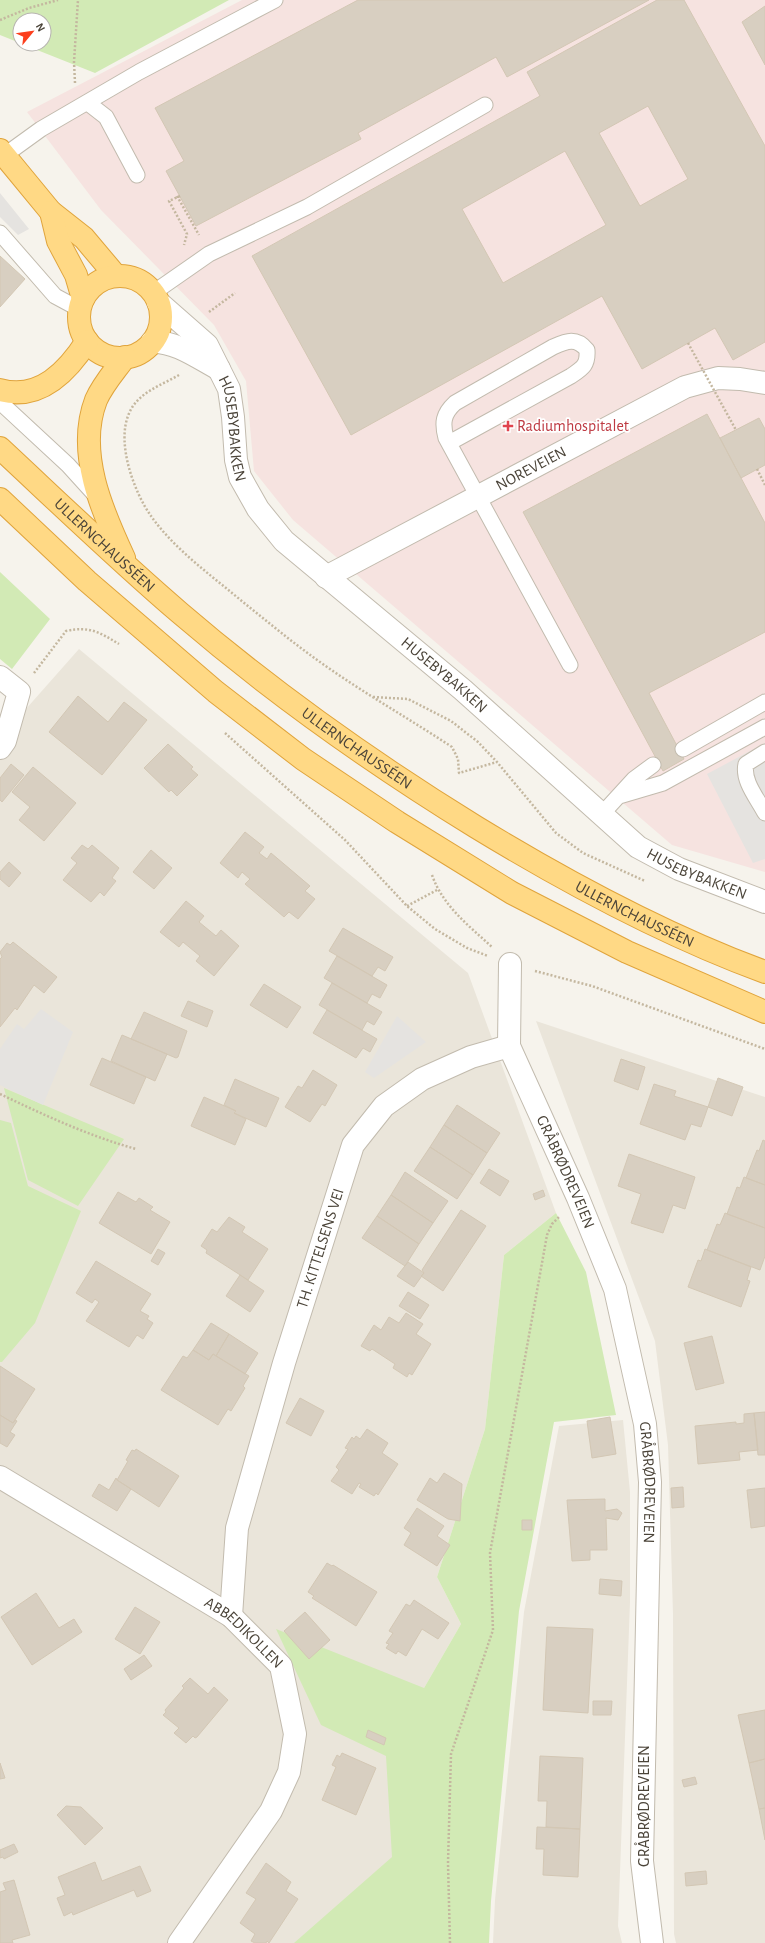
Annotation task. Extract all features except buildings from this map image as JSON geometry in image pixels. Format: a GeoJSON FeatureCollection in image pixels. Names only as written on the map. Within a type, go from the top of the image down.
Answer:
{"type":"FeatureCollection","features":[{"type":"Feature","properties":{"kind":"highway"},"geometry":{"type":"LineString","coordinates":[[2,152],[51,212],[84,238],[116,276]]}},
{"type":"Feature","properties":{"kind":"highway"},"geometry":{"type":"LineString","coordinates":[[51,212],[58,241],[76,275],[82,305],[81,328],[88,341],[98,351],[111,357],[125,357],[135,355],[145,350],[152,342],[160,327],[161,319],[156,298],[146,285],[137,280],[116,276],[100,281],[91,289],[82,305]]}},
{"type":"Feature","properties":{"kind":"highway"},"geometry":{"type":"LineString","coordinates":[[0,390],[15,392],[27,390],[50,382],[70,366],[88,341]]}},
{"type":"Feature","properties":{"kind":"highway"},"geometry":{"type":"LineString","coordinates":[[125,357],[102,389],[97,400],[90,422],[89,438],[90,457],[102,504],[128,566]]}},
{"type":"Feature","properties":{"kind":"highway","name":"ULLERNCHAUSSÉEN"},"geometry":{"type":"LineString","coordinates":[[0,448],[181,614],[258,676],[338,736],[418,791],[539,866],[608,903],[732,960],[765,972]]}},
{"type":"Feature","properties":{"kind":"highway"},"geometry":{"type":"LineString","coordinates":[[0,499],[87,581],[210,687],[316,768],[397,822],[512,893],[627,952],[765,1012]]}},
{"type":"Feature","properties":{"kind":"street","name":"HUSEBYBAKKEN"},"geometry":{"type":"LineString","coordinates":[[156,298],[207,345],[229,389],[233,417],[236,460],[240,477],[258,510],[284,541],[463,690],[638,847],[679,870],[765,902]]}},
{"type":"Feature","properties":{"kind":"street","name":"HUSEBYBAKKEN"},"geometry":{"type":"LineString","coordinates":[[152,342],[161,342],[173,345],[219,369]]}},
{"type":"Feature","properties":{"kind":"street","name":"NOREVEIEN"},"geometry":{"type":"LineString","coordinates":[[326,577],[685,387],[718,378],[740,379],[765,383]]}},
{"type":"Feature","properties":{"kind":"street"},"geometry":{"type":"LineString","coordinates":[[0,677],[20,692],[5,741],[0,748]]}},
{"type":"Feature","properties":{"kind":"street"},"geometry":{"type":"LineString","coordinates":[[509,1046],[510,964]]}},
{"type":"Feature","properties":{"kind":"street","name":"GRÅBRØDREVEIEN"},"geometry":{"type":"LineString","coordinates":[[509,1046],[578,1198],[615,1289],[645,1424],[650,1482],[642,1861],[652,1943]]}},
{"type":"Feature","properties":{"kind":"street","name":"TH. KITTELSENS VEI"},"geometry":{"type":"LineString","coordinates":[[231,1616],[237,1528],[284,1362],[353,1145],[384,1106],[422,1079],[471,1057],[509,1046]]}},
{"type":"Feature","properties":{"kind":"street","name":"ABBEDIKOLLEN"},"geometry":{"type":"LineString","coordinates":[[0,1477],[231,1616],[281,1666],[295,1734],[289,1772],[271,1811],[179,1943]]}},
{"type":"Feature","properties":{"kind":"lane"},"geometry":{"type":"LineString","coordinates":[[2,152],[139,72],[275,0]]}},
{"type":"Feature","properties":{"kind":"lane"},"geometry":{"type":"LineString","coordinates":[[84,105],[106,117],[137,175]]}},
{"type":"Feature","properties":{"kind":"lane"},"geometry":{"type":"LineString","coordinates":[[156,298],[209,254],[307,207],[485,105]]}},
{"type":"Feature","properties":{"kind":"lane"},"geometry":{"type":"LineString","coordinates":[[0,233],[55,296],[82,305]]}},
{"type":"Feature","properties":{"kind":"lane"},"geometry":{"type":"LineString","coordinates":[[449,443],[583,368],[588,360],[587,350],[578,341],[568,340],[455,403],[448,410],[443,419],[445,432],[449,443],[570,665]]}},
{"type":"Feature","properties":{"kind":"lane"},"geometry":{"type":"LineString","coordinates":[[0,402],[68,465],[102,504]]}},
{"type":"Feature","properties":{"kind":"lane"},"geometry":{"type":"LineString","coordinates":[[682,749],[765,702]]}},
{"type":"Feature","properties":{"kind":"lane"},"geometry":{"type":"LineString","coordinates":[[619,796],[663,783],[765,727]]}},
{"type":"Feature","properties":{"kind":"lane"},"geometry":{"type":"LineString","coordinates":[[765,752],[746,764],[745,770],[746,778],[765,813]]}},
{"type":"Feature","properties":{"kind":"lane"},"geometry":{"type":"LineString","coordinates":[[602,814],[634,779],[653,765]]}},
{"type":"Feature","properties":{"kind":"path"},"geometry":{"type":"LineString","coordinates":[[0,20],[29,8],[58,0]]}},
{"type":"Feature","properties":{"kind":"path"},"geometry":{"type":"LineString","coordinates":[[78,0],[74,62],[76,95],[84,105]]}},
{"type":"Feature","properties":{"kind":"path"},"geometry":{"type":"LineString","coordinates":[[180,251],[184,245],[187,234],[169,201],[179,196],[196,230]]}},
{"type":"Feature","properties":{"kind":"path"},"geometry":{"type":"LineString","coordinates":[[209,312],[235,293]]}},
{"type":"Feature","properties":{"kind":"path"},"geometry":{"type":"LineString","coordinates":[[688,343],[736,430]]}},
{"type":"Feature","properties":{"kind":"path"},"geometry":{"type":"LineString","coordinates":[[183,373],[143,395],[128,416],[126,447],[129,468],[138,493],[151,516],[164,533],[202,569],[291,641],[371,697],[452,747],[458,759],[459,773],[498,762]]}},
{"type":"Feature","properties":{"kind":"path"},"geometry":{"type":"LineString","coordinates":[[757,469],[765,485]]}},
{"type":"Feature","properties":{"kind":"path"},"geometry":{"type":"LineString","coordinates":[[20,692],[66,631],[82,628],[103,634],[123,646]]}},
{"type":"Feature","properties":{"kind":"path"},"geometry":{"type":"LineString","coordinates":[[220,729],[345,840],[407,906],[435,930],[467,948],[510,964],[592,986],[765,1049]]}},
{"type":"Feature","properties":{"kind":"path"},"geometry":{"type":"LineString","coordinates":[[432,874],[437,890],[454,911],[510,964]]}},
{"type":"Feature","properties":{"kind":"path"},"geometry":{"type":"LineString","coordinates":[[407,906],[437,890]]}},
{"type":"Feature","properties":{"kind":"path"},"geometry":{"type":"LineString","coordinates":[[0,1094],[74,1126],[136,1149]]}},
{"type":"Feature","properties":{"kind":"path"},"geometry":{"type":"LineString","coordinates":[[450,1943],[448,1863],[451,1754],[493,1630],[490,1553],[547,1235],[552,1224],[578,1198]]}},
{"type":"Feature","properties":{"kind":"shaded area","name":"Radiumhospitalet"},"geometry":{"type":"Polygon","coordinates":[[[242,0],[765,0],[765,872],[672,845],[293,520],[254,471],[246,381],[214,325],[101,210],[27,112],[242,0]]]}},
{"type":"Feature","properties":{"kind":"shaded area"},"geometry":{"type":"Polygon","coordinates":[[[0,193],[29,229],[18,235],[0,217],[0,193]]]}},
{"type":"Feature","properties":{"kind":"shaded area"},"geometry":{"type":"Polygon","coordinates":[[[79,649],[468,973],[556,1213],[504,1255],[485,1429],[437,1577],[461,1624],[424,1688],[414,1943],[0,1943],[0,719],[10,727],[79,649]]]}},
{"type":"Feature","properties":{"kind":"shaded area"},"geometry":{"type":"Polygon","coordinates":[[[765,743],[765,859],[753,863],[707,774],[765,743]]]}},
{"type":"Feature","properties":{"kind":"shaded area"},"geometry":{"type":"Polygon","coordinates":[[[41,1009],[73,1032],[43,1105],[0,1085],[0,1049],[17,1024],[24,1029],[41,1009]]]}},
{"type":"Feature","properties":{"kind":"shaded area"},"geometry":{"type":"Polygon","coordinates":[[[397,1016],[426,1042],[374,1078],[365,1072],[397,1016]]]}},
{"type":"Feature","properties":{"kind":"shaded area"},"geometry":{"type":"Polygon","coordinates":[[[536,1021],[765,1097],[765,1943],[676,1943],[674,1934],[673,1614],[668,1445],[655,1341],[536,1021]]]}},
{"type":"Feature","properties":{"kind":"shaded area"},"geometry":{"type":"Polygon","coordinates":[[[623,1420],[630,1492],[630,1602],[618,1926],[622,1943],[493,1943],[495,1900],[524,1612],[559,1426],[623,1420]]]}},
{"type":"Feature","properties":{"kind":"green space"},"geometry":{"type":"Polygon","coordinates":[[[0,0],[229,0],[95,73],[42,52],[52,52],[52,12],[12,12],[12,40],[0,35],[0,0]]]}},
{"type":"Feature","properties":{"kind":"green space"},"geometry":{"type":"Polygon","coordinates":[[[0,572],[50,619],[12,669],[0,659],[0,572]]]}},
{"type":"Feature","properties":{"kind":"green space"},"geometry":{"type":"Polygon","coordinates":[[[4,1088],[124,1139],[78,1206],[28,1180],[4,1088]]]}},
{"type":"Feature","properties":{"kind":"green space"},"geometry":{"type":"Polygon","coordinates":[[[0,1120],[11,1123],[28,1186],[81,1211],[35,1323],[2,1362],[0,1362],[0,1120]]]}},
{"type":"Feature","properties":{"kind":"green space"},"geometry":{"type":"Polygon","coordinates":[[[556,1213],[586,1272],[616,1415],[554,1422],[519,1611],[491,1901],[489,1943],[294,1943],[392,1857],[386,1756],[321,1725],[276,1629],[424,1688],[461,1624],[437,1577],[485,1429],[504,1255],[556,1213]]]}},
{"type":"Feature","properties":{"kind":"place","name":"Radiumhospitalet"},"geometry":{"type":"Point","coordinates":[508,426]}}]}
